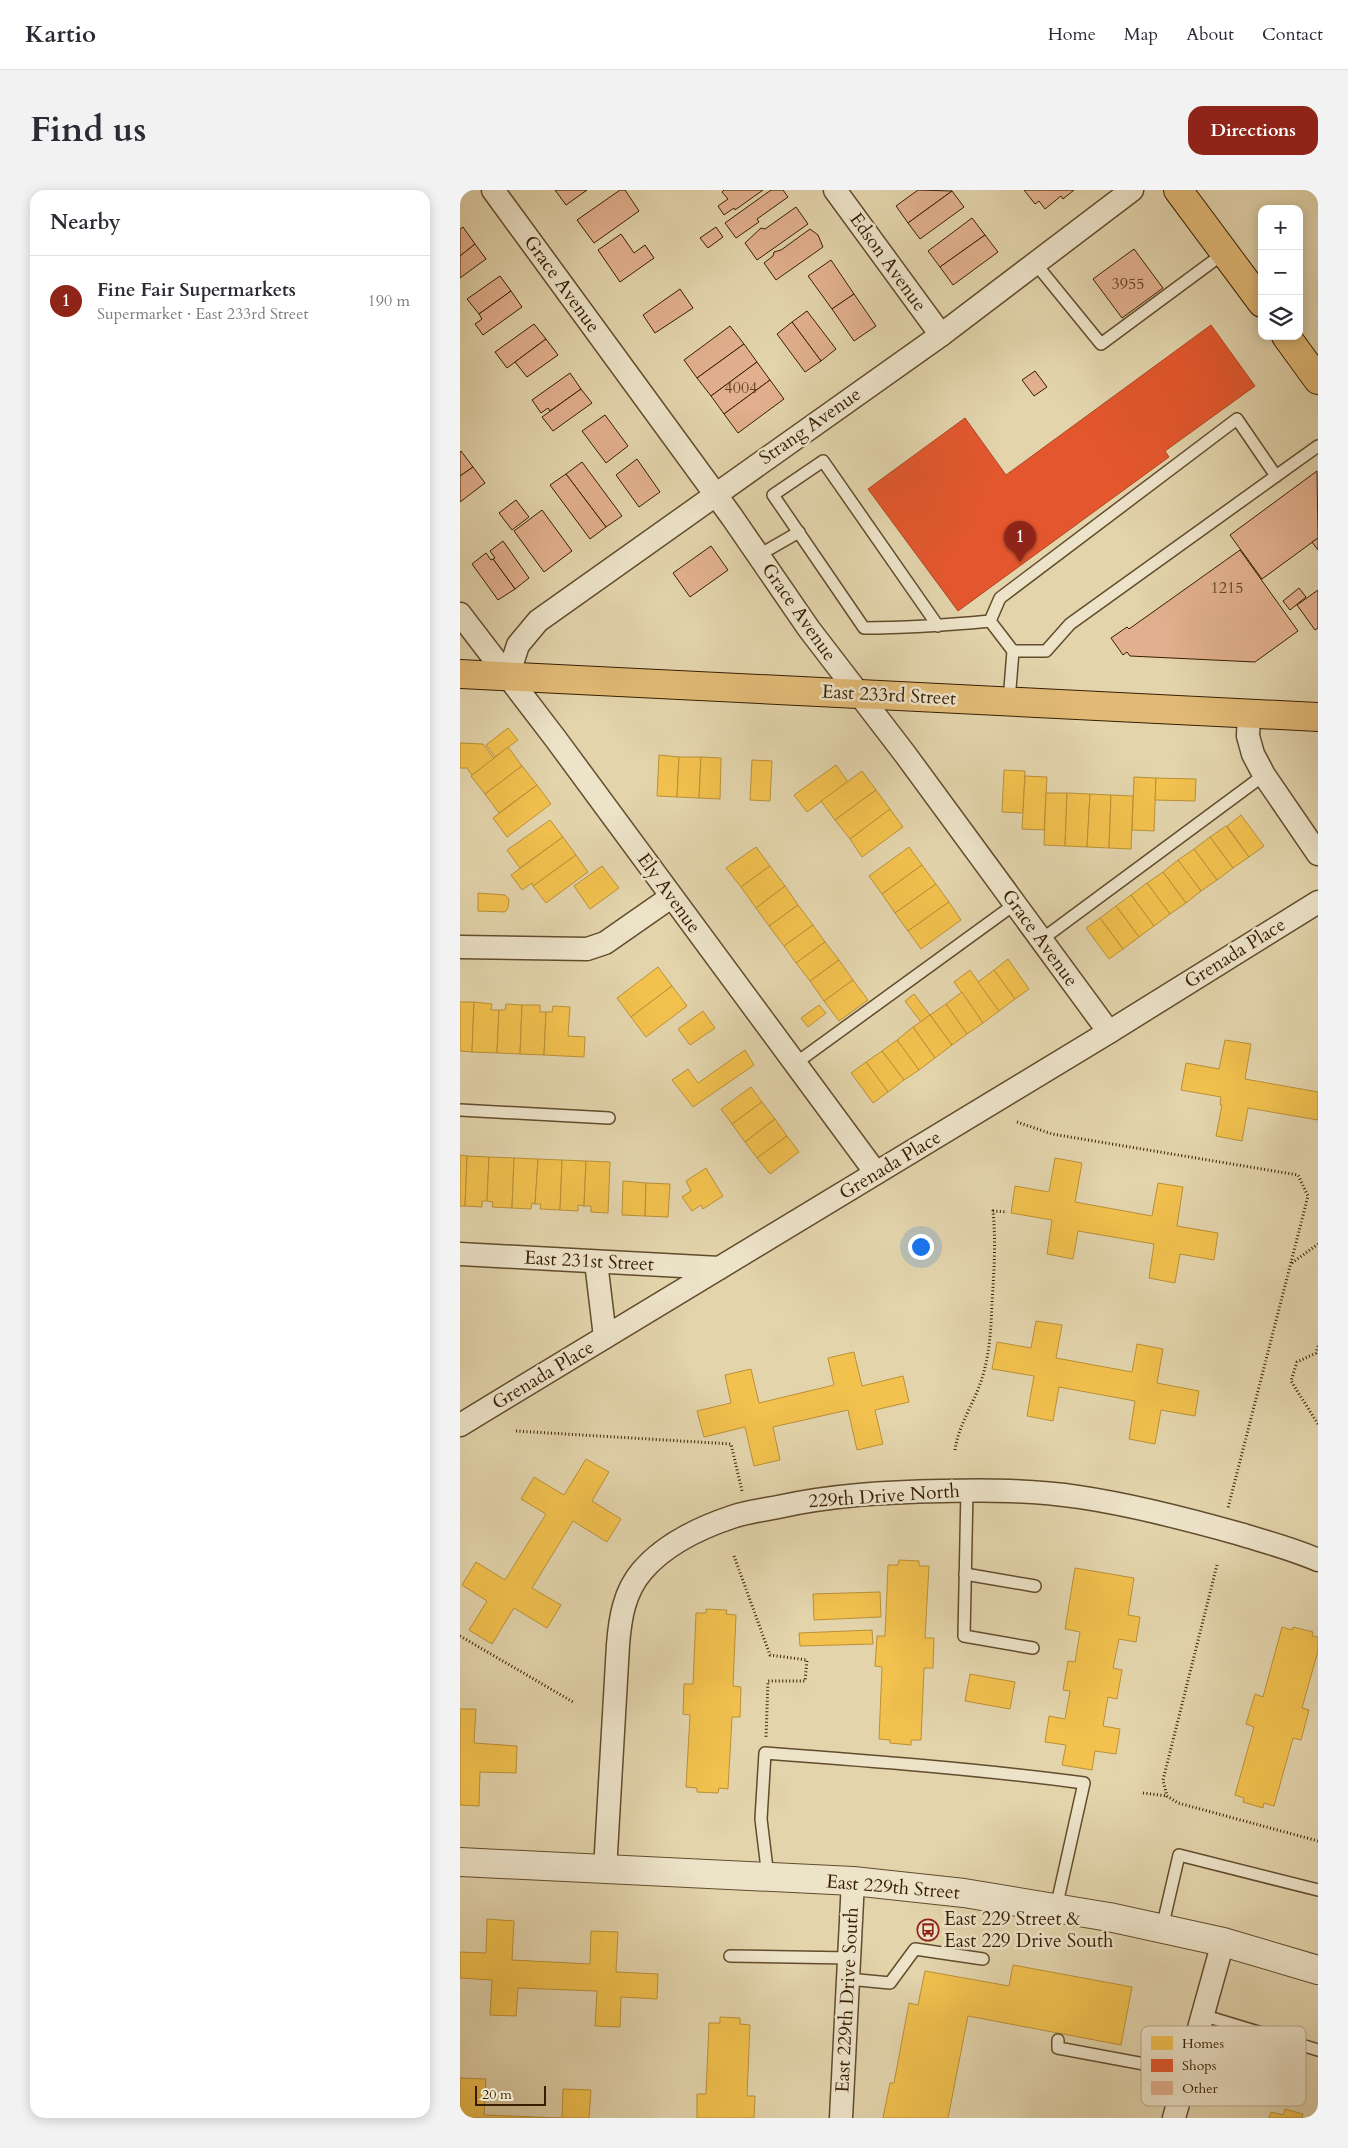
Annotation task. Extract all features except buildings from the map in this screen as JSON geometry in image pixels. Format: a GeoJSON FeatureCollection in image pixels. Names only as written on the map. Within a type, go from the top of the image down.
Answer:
{"type":"FeatureCollection","features":[{"type":"Feature","properties":{"kind":"main road"},"geometry":{"type":"LineString","coordinates":[[1178,190],[1258,298]]}},
{"type":"Feature","properties":{"kind":"main road"},"geometry":{"type":"LineString","coordinates":[[1289,340],[1318,380]]}},
{"type":"Feature","properties":{"kind":"main road","name":"East 233rd Street"},"geometry":{"type":"LineString","coordinates":[[460,674],[1318,716]]}},
{"type":"Feature","properties":{"kind":"street","name":"Grace Avenue"},"geometry":{"type":"LineString","coordinates":[[493,190],[759,555],[809,629],[860,694],[1109,1032]]}},
{"type":"Feature","properties":{"kind":"street","name":"Edson Avenue"},"geometry":{"type":"LineString","coordinates":[[835,190],[940,335]]}},
{"type":"Feature","properties":{"kind":"street","name":"Strang Avenue"},"geometry":{"type":"LineString","coordinates":[[508,676],[518,645],[538,621],[940,335],[1132,190]]}},
{"type":"Feature","properties":{"kind":"street","name":"Ely Avenue"},"geometry":{"type":"LineString","coordinates":[[460,614],[876,1173]]}},
{"type":"Feature","properties":{"kind":"street"},"geometry":{"type":"LineString","coordinates":[[1249,713],[1249,745],[1264,775],[1318,854]]}},
{"type":"Feature","properties":{"kind":"street"},"geometry":{"type":"LineString","coordinates":[[460,946],[587,949],[605,943],[671,897]]}},
{"type":"Feature","properties":{"kind":"street","name":"Grenada Place"},"geometry":{"type":"LineString","coordinates":[[460,1425],[1109,1032],[1318,902]]}},
{"type":"Feature","properties":{"kind":"street","name":"East 231st Street"},"geometry":{"type":"LineString","coordinates":[[460,1254],[718,1268]]}},
{"type":"Feature","properties":{"kind":"street"},"geometry":{"type":"LineString","coordinates":[[596,1262],[605,1337]]}},
{"type":"Feature","properties":{"kind":"street","name":"229th Drive North"},"geometry":{"type":"LineString","coordinates":[[605,1870],[620,1622],[625,1601],[642,1571],[662,1553],[685,1537],[733,1516],[799,1502],[855,1494],[1004,1489],[1078,1497],[1143,1509],[1223,1529],[1300,1552],[1318,1560]]}},
{"type":"Feature","properties":{"kind":"street","name":"East 229th Street"},"geometry":{"type":"LineString","coordinates":[[460,1862],[853,1881],[964,1893],[1109,1917],[1162,1928],[1223,1942],[1318,1970]]}},
{"type":"Feature","properties":{"kind":"street","name":"East 229th Drive South"},"geometry":{"type":"LineString","coordinates":[[841,2118],[853,1881]]}},
{"type":"Feature","properties":{"kind":"street"},"geometry":{"type":"LineString","coordinates":[[1199,2026],[1223,1942]]}},
{"type":"Feature","properties":{"kind":"lane"},"geometry":{"type":"LineString","coordinates":[[1035,263],[1102,344],[1224,253]]}},
{"type":"Feature","properties":{"kind":"lane"},"geometry":{"type":"LineString","coordinates":[[990,621],[1000,598],[1237,419],[1276,476]]}},
{"type":"Feature","properties":{"kind":"lane"},"geometry":{"type":"LineString","coordinates":[[1013,650],[1046,651],[1070,624],[1318,446]]}},
{"type":"Feature","properties":{"kind":"lane"},"geometry":{"type":"LineString","coordinates":[[938,626],[823,461],[773,495],[864,628],[938,626],[990,621]]}},
{"type":"Feature","properties":{"kind":"lane"},"geometry":{"type":"LineString","coordinates":[[759,555],[799,532]]}},
{"type":"Feature","properties":{"kind":"lane"},"geometry":{"type":"LineString","coordinates":[[990,621],[1013,650],[1009,702]]}},
{"type":"Feature","properties":{"kind":"lane"},"geometry":{"type":"LineString","coordinates":[[1041,940],[1264,775]]}},
{"type":"Feature","properties":{"kind":"lane"},"geometry":{"type":"LineString","coordinates":[[796,1063],[1015,904]]}},
{"type":"Feature","properties":{"kind":"lane"},"geometry":{"type":"LineString","coordinates":[[460,1110],[609,1118]]}},
{"type":"Feature","properties":{"kind":"lane"},"geometry":{"type":"LineString","coordinates":[[967,1490],[964,1636],[1033,1648]]}},
{"type":"Feature","properties":{"kind":"lane"},"geometry":{"type":"LineString","coordinates":[[965,1574],[1035,1586]]}},
{"type":"Feature","properties":{"kind":"lane"},"geometry":{"type":"LineString","coordinates":[[768,1877],[761,1819],[765,1753],[906,1763],[1084,1783],[1056,1908]]}},
{"type":"Feature","properties":{"kind":"lane"},"geometry":{"type":"LineString","coordinates":[[1162,1928],[1179,1856],[1318,1890]]}},
{"type":"Feature","properties":{"kind":"lane"},"geometry":{"type":"LineString","coordinates":[[730,1956],[849,1968],[890,1982],[915,1949],[983,1959]]}},
{"type":"Feature","properties":{"kind":"lane"},"geometry":{"type":"LineString","coordinates":[[1202,2015],[1238,2026]]}},
{"type":"Feature","properties":{"kind":"lane"},"geometry":{"type":"LineString","coordinates":[[1058,2040],[1058,2048],[1141,2063]]}},
{"type":"Feature","properties":{"kind":"lane"},"geometry":{"type":"LineString","coordinates":[[1306,2046],[1318,2050]]}},
{"type":"Feature","properties":{"kind":"path"},"geometry":{"type":"LineString","coordinates":[[1017,1122],[1052,1134],[1298,1175],[1308,1196],[1223,1529]]}},
{"type":"Feature","properties":{"kind":"path"},"geometry":{"type":"LineString","coordinates":[[955,1450],[957,1434],[983,1378],[986,1366],[990,1335],[996,1241],[994,1211],[1007,1212]]}},
{"type":"Feature","properties":{"kind":"path"},"geometry":{"type":"LineString","coordinates":[[1291,1263],[1318,1244]]}},
{"type":"Feature","properties":{"kind":"path"},"geometry":{"type":"LineString","coordinates":[[1318,1346],[1316,1353],[1297,1362],[1291,1381],[1318,1424]]}},
{"type":"Feature","properties":{"kind":"path"},"geometry":{"type":"LineString","coordinates":[[516,1431],[731,1444],[742,1493]]}},
{"type":"Feature","properties":{"kind":"path"},"geometry":{"type":"LineString","coordinates":[[734,1556],[770,1655],[806,1660],[805,1681],[768,1681],[765,1753]]}},
{"type":"Feature","properties":{"kind":"path"},"geometry":{"type":"LineString","coordinates":[[1167,1796],[1163,1780],[1217,1565]]}},
{"type":"Feature","properties":{"kind":"path"},"geometry":{"type":"LineString","coordinates":[[460,1636],[573,1702]]}},
{"type":"Feature","properties":{"kind":"path"},"geometry":{"type":"LineString","coordinates":[[1143,1794],[1167,1796],[1178,1803],[1318,1841]]}},
{"type":"Feature","properties":{"kind":"place","name":"Fine Fair Supermarkets"},"geometry":{"type":"Point","coordinates":[1020,562]}},
{"type":"Feature","properties":{"kind":"place","name":"East 229 Street & East 229 Drive South"},"geometry":{"type":"Point","coordinates":[928,1930]}}]}
